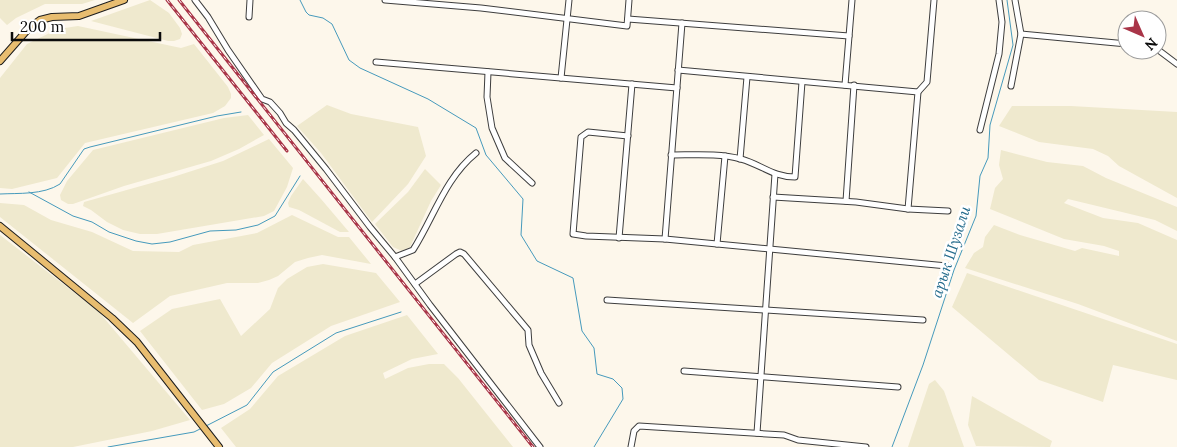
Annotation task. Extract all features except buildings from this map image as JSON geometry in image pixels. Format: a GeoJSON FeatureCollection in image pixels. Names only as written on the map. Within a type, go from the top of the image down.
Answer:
{"type":"FeatureCollection","features":[{"type":"Feature","properties":{"kind":"main road"},"geometry":{"type":"LineString","coordinates":[[0,61],[24,32],[40,20],[52,17],[79,16],[124,0]]}},
{"type":"Feature","properties":{"kind":"main road"},"geometry":{"type":"LineString","coordinates":[[0,226],[87,296],[137,342],[219,447]]}},
{"type":"Feature","properties":{"kind":"street"},"geometry":{"type":"LineString","coordinates":[[195,0],[262,99],[270,102],[326,169],[540,447]]}},
{"type":"Feature","properties":{"kind":"street"},"geometry":{"type":"LineString","coordinates":[[249,17],[250,0]]}},
{"type":"Feature","properties":{"kind":"street"},"geometry":{"type":"LineString","coordinates":[[384,0],[481,8],[627,26],[629,0]]}},
{"type":"Feature","properties":{"kind":"street"},"geometry":{"type":"LineString","coordinates":[[561,78],[569,0]]}},
{"type":"Feature","properties":{"kind":"street"},"geometry":{"type":"LineString","coordinates":[[845,85],[852,0]]}},
{"type":"Feature","properties":{"kind":"street"},"geometry":{"type":"LineString","coordinates":[[908,209],[918,92],[927,82],[934,0]]}},
{"type":"Feature","properties":{"kind":"street"},"geometry":{"type":"LineString","coordinates":[[980,130],[999,54],[1002,22],[999,0]]}},
{"type":"Feature","properties":{"kind":"street"},"geometry":{"type":"LineString","coordinates":[[1011,86],[1021,34],[1015,0]]}},
{"type":"Feature","properties":{"kind":"street"},"geometry":{"type":"LineString","coordinates":[[628,19],[849,36]]}},
{"type":"Feature","properties":{"kind":"street"},"geometry":{"type":"LineString","coordinates":[[665,239],[682,23]]}},
{"type":"Feature","properties":{"kind":"street"},"geometry":{"type":"LineString","coordinates":[[1021,34],[1117,43]]}},
{"type":"Feature","properties":{"kind":"street"},"geometry":{"type":"LineString","coordinates":[[1167,56],[1177,64]]}},
{"type":"Feature","properties":{"kind":"street"},"geometry":{"type":"LineString","coordinates":[[376,62],[677,88]]}},
{"type":"Feature","properties":{"kind":"street"},"geometry":{"type":"LineString","coordinates":[[678,70],[918,92]]}},
{"type":"Feature","properties":{"kind":"street"},"geometry":{"type":"LineString","coordinates":[[488,72],[487,97],[492,128],[505,158],[532,183]]}},
{"type":"Feature","properties":{"kind":"street"},"geometry":{"type":"LineString","coordinates":[[740,159],[747,77]]}},
{"type":"Feature","properties":{"kind":"street"},"geometry":{"type":"LineString","coordinates":[[671,155],[725,156],[740,159],[782,177],[795,176],[802,82]]}},
{"type":"Feature","properties":{"kind":"street"},"geometry":{"type":"LineString","coordinates":[[619,238],[632,84]]}},
{"type":"Feature","properties":{"kind":"street"},"geometry":{"type":"LineString","coordinates":[[846,201],[854,86]]}},
{"type":"Feature","properties":{"kind":"street"},"geometry":{"type":"LineString","coordinates":[[628,136],[588,132],[581,137],[573,234],[665,239],[947,266]]}},
{"type":"Feature","properties":{"kind":"street"},"geometry":{"type":"LineString","coordinates":[[395,257],[413,250],[437,203],[454,176],[464,162],[476,153]]}},
{"type":"Feature","properties":{"kind":"street"},"geometry":{"type":"LineString","coordinates":[[717,244],[725,156]]}},
{"type":"Feature","properties":{"kind":"street"},"geometry":{"type":"LineString","coordinates":[[757,433],[776,174]]}},
{"type":"Feature","properties":{"kind":"street"},"geometry":{"type":"LineString","coordinates":[[773,197],[846,201],[908,209],[948,211]]}},
{"type":"Feature","properties":{"kind":"street"},"geometry":{"type":"LineString","coordinates":[[415,284],[456,254],[460,252],[464,254],[528,330],[528,346],[559,403]]}},
{"type":"Feature","properties":{"kind":"street"},"geometry":{"type":"LineString","coordinates":[[608,300],[923,320]]}},
{"type":"Feature","properties":{"kind":"street"},"geometry":{"type":"LineString","coordinates":[[684,371],[898,387]]}},
{"type":"Feature","properties":{"kind":"street"},"geometry":{"type":"LineString","coordinates":[[631,447],[634,430],[639,426],[784,435],[798,440],[866,447]]}},
{"type":"Feature","properties":{"kind":"shaded area"},"geometry":{"type":"Polygon","coordinates":[[[0,0],[95,0],[82,4],[45,4],[16,18],[7,25],[0,18],[0,0]]]}},
{"type":"Feature","properties":{"kind":"shaded area"},"geometry":{"type":"Polygon","coordinates":[[[150,0],[169,13],[180,28],[182,34],[180,39],[168,41],[91,21],[150,0]]]}},
{"type":"Feature","properties":{"kind":"shaded area"},"geometry":{"type":"Polygon","coordinates":[[[78,26],[181,48],[194,44],[228,87],[231,98],[225,106],[213,113],[85,143],[57,178],[12,189],[0,188],[0,78],[27,44],[58,29],[78,26]]]}},
{"type":"Feature","properties":{"kind":"shaded area"},"geometry":{"type":"Polygon","coordinates":[[[327,105],[351,114],[418,127],[426,156],[408,184],[372,222],[321,153],[297,126],[327,105]]]}},
{"type":"Feature","properties":{"kind":"shaded area"},"geometry":{"type":"Polygon","coordinates":[[[1012,106],[1071,106],[1177,112],[1177,198],[1119,166],[1108,156],[1093,149],[1039,142],[999,126],[1012,106]]]}},
{"type":"Feature","properties":{"kind":"shaded area"},"geometry":{"type":"Polygon","coordinates":[[[248,115],[264,135],[239,149],[211,161],[124,186],[73,204],[68,204],[61,200],[60,195],[67,181],[93,150],[224,118],[248,115]]]}},
{"type":"Feature","properties":{"kind":"shaded area"},"geometry":{"type":"Polygon","coordinates":[[[269,139],[293,168],[287,187],[274,211],[264,216],[157,234],[140,234],[123,230],[83,206],[84,202],[223,161],[269,139]]]}},
{"type":"Feature","properties":{"kind":"shaded area"},"geometry":{"type":"Polygon","coordinates":[[[1001,150],[1047,162],[1083,166],[1106,178],[1177,207],[1177,231],[1155,220],[1068,199],[1064,203],[1103,218],[1138,223],[1177,240],[1177,341],[1078,304],[965,268],[974,253],[983,247],[985,237],[994,225],[1020,235],[1075,251],[1082,248],[1119,256],[1119,251],[1104,246],[1064,239],[990,209],[995,188],[1003,179],[999,165],[1001,150]]]}},
{"type":"Feature","properties":{"kind":"shaded area"},"geometry":{"type":"Polygon","coordinates":[[[425,169],[441,185],[431,201],[410,247],[402,251],[393,247],[375,224],[408,192],[425,169]]]}},
{"type":"Feature","properties":{"kind":"shaded area"},"geometry":{"type":"Polygon","coordinates":[[[303,179],[349,232],[340,232],[299,210],[289,207],[288,203],[291,196],[303,179]]]}},
{"type":"Feature","properties":{"kind":"shaded area"},"geometry":{"type":"Polygon","coordinates":[[[0,203],[24,205],[51,220],[92,232],[133,251],[179,252],[193,245],[257,233],[292,215],[338,237],[349,237],[371,264],[322,255],[308,258],[295,262],[278,276],[269,280],[258,283],[227,283],[170,296],[133,323],[0,217],[0,203]]]}},
{"type":"Feature","properties":{"kind":"shaded area"},"geometry":{"type":"Polygon","coordinates":[[[0,235],[98,311],[190,420],[152,431],[73,447],[0,447],[0,235]]]}},
{"type":"Feature","properties":{"kind":"shaded area"},"geometry":{"type":"Polygon","coordinates":[[[323,264],[376,273],[400,302],[331,326],[272,363],[251,388],[224,404],[202,410],[140,331],[172,309],[220,299],[241,336],[270,309],[278,288],[287,279],[307,267],[323,264]]]}},
{"type":"Feature","properties":{"kind":"shaded area"},"geometry":{"type":"Polygon","coordinates":[[[967,273],[1177,344],[1177,380],[1113,365],[1103,402],[1039,380],[952,307],[967,273]]]}},
{"type":"Feature","properties":{"kind":"shaded area"},"geometry":{"type":"Polygon","coordinates":[[[407,315],[438,354],[412,359],[383,373],[385,379],[408,368],[429,364],[444,364],[458,378],[513,447],[236,447],[221,428],[250,409],[278,376],[345,336],[407,315]]]}},
{"type":"Feature","properties":{"kind":"shaded area"},"geometry":{"type":"Polygon","coordinates":[[[935,380],[944,391],[964,447],[908,447],[929,384],[935,380]]]}},
{"type":"Feature","properties":{"kind":"shaded area"},"geometry":{"type":"Polygon","coordinates":[[[972,396],[1052,441],[1050,447],[976,446],[968,425],[972,396]]]}},
{"type":"Feature","properties":{"kind":"waterway"},"geometry":{"type":"LineString","coordinates":[[300,0],[309,15],[323,18],[332,24],[349,60],[360,68],[428,99],[476,128],[486,155],[523,199],[521,235],[537,261],[573,278],[582,331],[594,348],[597,374],[613,379],[622,388],[623,399],[594,447]]}},
{"type":"Feature","properties":{"kind":"waterway","name":"арык Шузали"},"geometry":{"type":"LineString","coordinates":[[892,447],[923,365],[954,270],[976,216],[980,176],[988,158],[990,125],[1013,45],[1007,0]]}},
{"type":"Feature","properties":{"kind":"waterway"},"geometry":{"type":"LineString","coordinates":[[0,194],[39,192],[53,188],[60,184],[84,149],[217,116],[241,112]]}},
{"type":"Feature","properties":{"kind":"waterway"},"geometry":{"type":"LineString","coordinates":[[29,192],[73,216],[92,222],[109,232],[152,244],[170,242],[210,231],[236,230],[258,225],[275,216],[300,176]]}},
{"type":"Feature","properties":{"kind":"waterway"},"geometry":{"type":"LineString","coordinates":[[206,426],[247,405],[273,372],[336,333],[401,312]]}},
{"type":"Feature","properties":{"kind":"waterway"},"geometry":{"type":"LineString","coordinates":[[108,447],[194,432],[200,429]]}},
{"type":"Feature","properties":{"kind":"railway"},"geometry":{"type":"LineString","coordinates":[[167,0],[287,151]]}},
{"type":"Feature","properties":{"kind":"railway"},"geometry":{"type":"LineString","coordinates":[[179,0],[533,447]]}}]}
